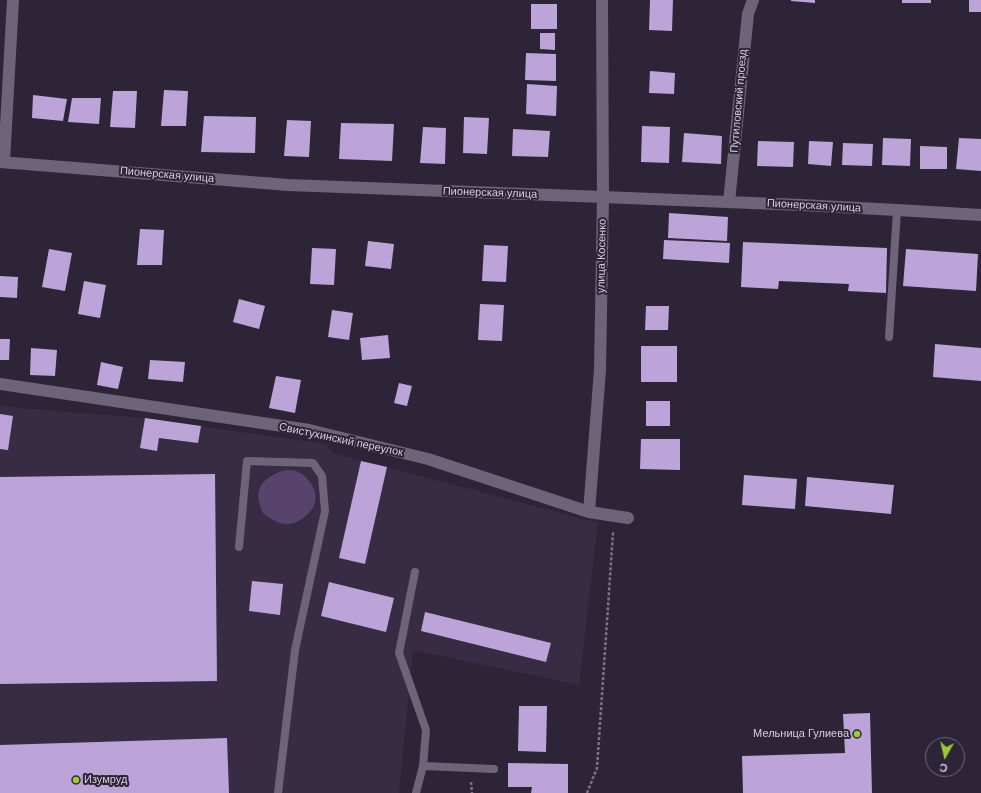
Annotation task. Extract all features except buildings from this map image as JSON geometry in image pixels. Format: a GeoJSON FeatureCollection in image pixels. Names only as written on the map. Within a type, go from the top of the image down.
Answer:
{"type":"FeatureCollection","features":[{"type":"Feature","properties":{"kind":"street"},"geometry":{"type":"LineString","coordinates":[[2,162],[13,0]]}},
{"type":"Feature","properties":{"kind":"street","name":"улица Косенко"},"geometry":{"type":"LineString","coordinates":[[589,512],[600,370],[603,197],[602,0]]}},
{"type":"Feature","properties":{"kind":"street","name":"Путиловский проезд"},"geometry":{"type":"LineString","coordinates":[[730,202],[748,14],[753,0]]}},
{"type":"Feature","properties":{"kind":"street","name":"Пионерская улица"},"geometry":{"type":"LineString","coordinates":[[2,162],[288,185],[730,202],[981,215]]}},
{"type":"Feature","properties":{"kind":"street","name":"Свистухинский переулок"},"geometry":{"type":"LineString","coordinates":[[0,384],[310,430],[428,459],[589,512],[628,518]]}},
{"type":"Feature","properties":{"kind":"lane"},"geometry":{"type":"LineString","coordinates":[[889,336],[897,210]]}},
{"type":"Feature","properties":{"kind":"lane"},"geometry":{"type":"LineString","coordinates":[[239,547],[247,461],[313,463],[322,476],[325,511],[295,650],[278,793]]}},
{"type":"Feature","properties":{"kind":"lane"},"geometry":{"type":"LineString","coordinates":[[415,572],[399,653],[426,730],[423,766],[416,793]]}},
{"type":"Feature","properties":{"kind":"lane"},"geometry":{"type":"LineString","coordinates":[[423,766],[494,769]]}},
{"type":"Feature","properties":{"kind":"path"},"geometry":{"type":"LineString","coordinates":[[587,793],[597,768],[613,533],[608,529]]}},
{"type":"Feature","properties":{"kind":"shaded area"},"geometry":{"type":"Polygon","coordinates":[[[0,405],[30,409],[145,418],[326,444],[333,453],[598,523],[579,685],[413,650],[399,793],[0,793],[0,405]]]}},
{"type":"Feature","properties":{"kind":"shaded area"},"geometry":{"type":"Polygon","coordinates":[[[286,470],[297,471],[302,474],[309,481],[316,495],[314,505],[306,516],[298,522],[289,524],[276,521],[263,513],[258,495],[259,489],[265,480],[286,470]]]}},
{"type":"Feature","properties":{"kind":"place","name":"Мельница Гулиева"},"geometry":{"type":"Point","coordinates":[857,734]}},
{"type":"Feature","properties":{"kind":"place","name":"Изумруд"},"geometry":{"type":"Point","coordinates":[76,780]}}]}
